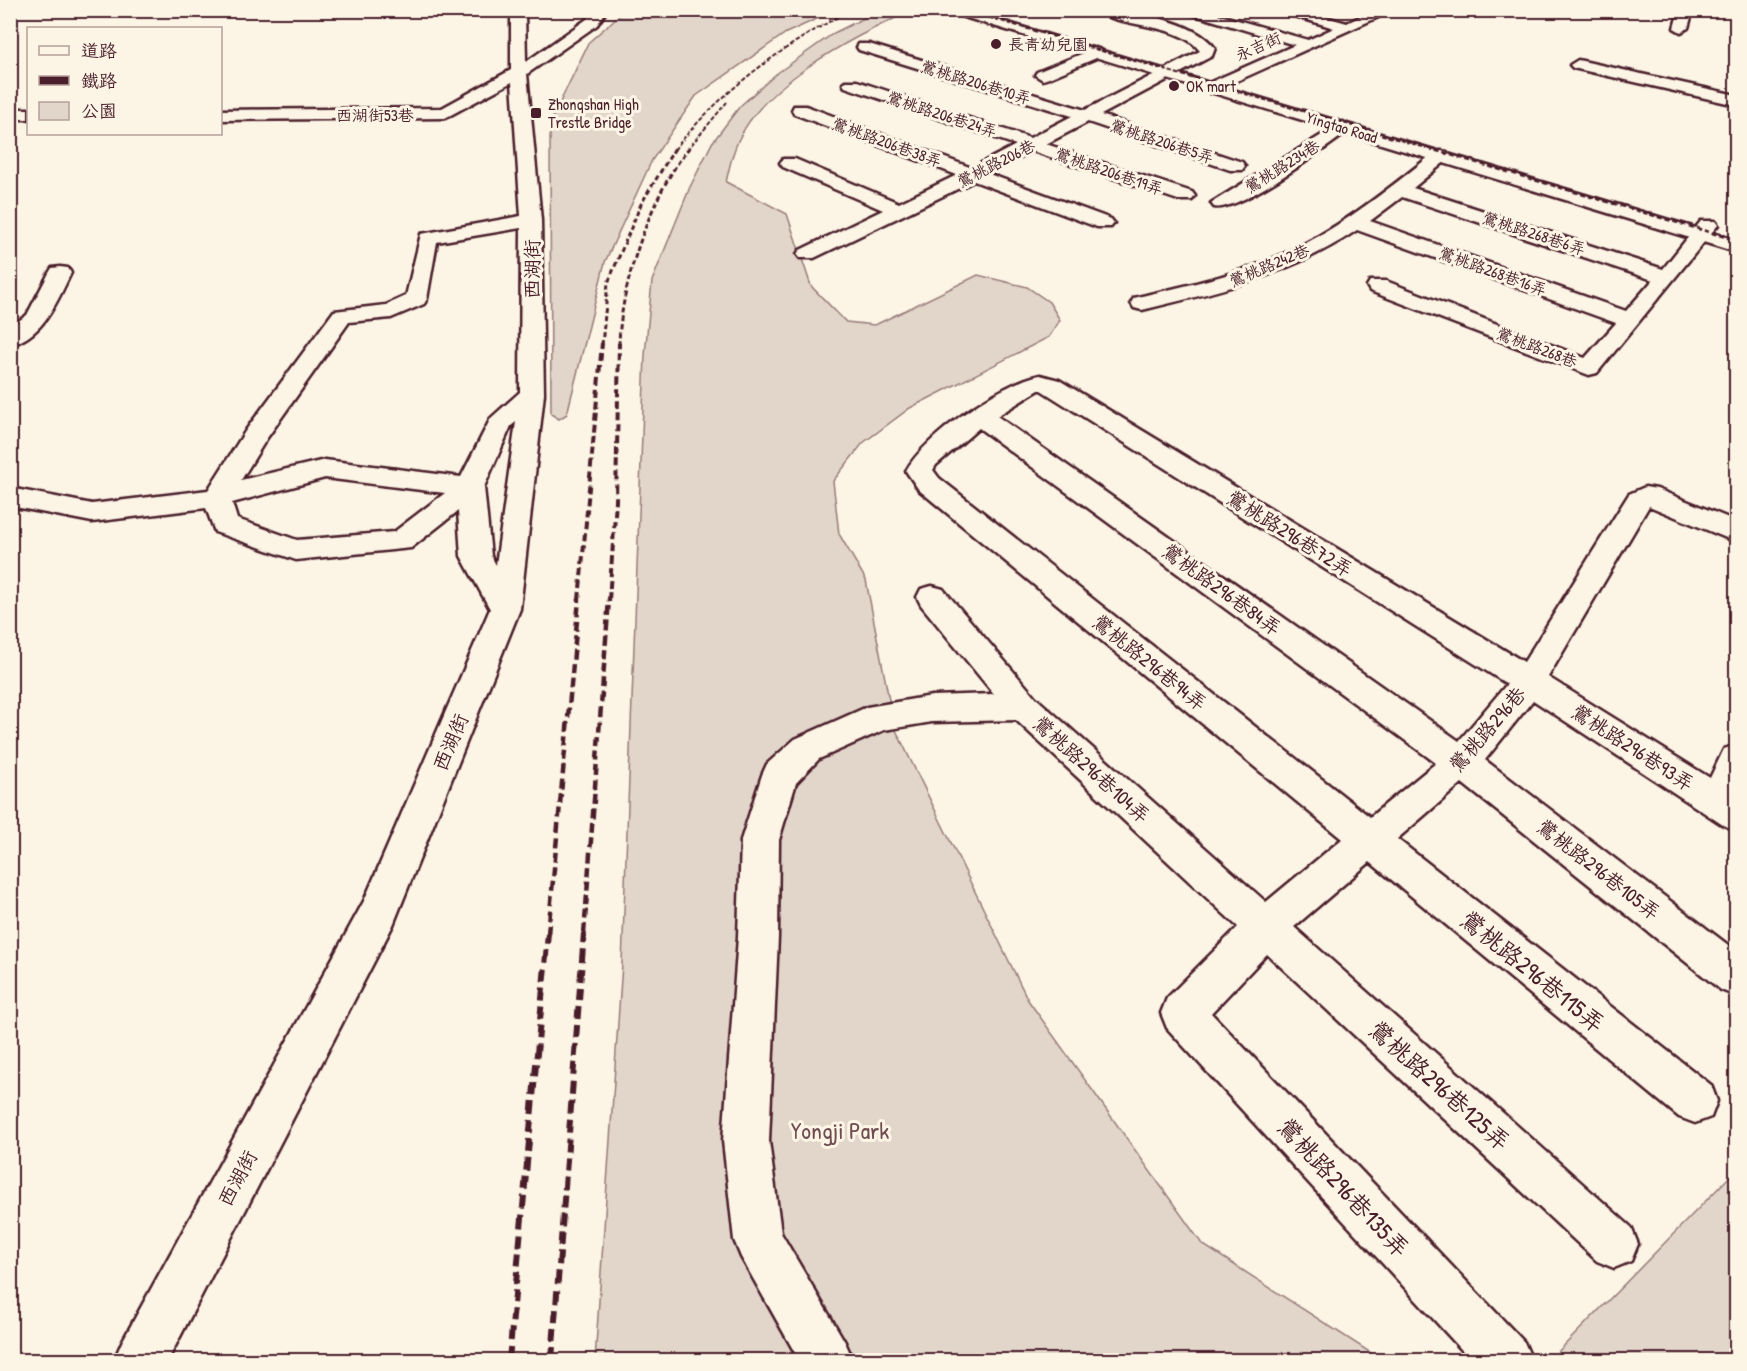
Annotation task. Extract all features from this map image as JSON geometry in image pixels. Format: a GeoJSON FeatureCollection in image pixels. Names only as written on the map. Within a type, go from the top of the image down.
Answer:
{"type":"FeatureCollection","features":[{"type":"Feature","properties":{"kind":"street","name":"西湖街"},"geometry":{"type":"LineString","coordinates":[[140,1360],[379,912],[505,609],[532,394],[531,220],[519,67],[518,10]]}},
{"type":"Feature","properties":{"kind":"street","name":"西湖街53巷"},"geometry":{"type":"LineString","coordinates":[[222,115],[445,113],[592,22],[600,10]]}},
{"type":"Feature","properties":{"kind":"street","name":"Yingtao Road"},"geometry":{"type":"LineString","coordinates":[[948,10],[1096,53],[1174,71]]}},
{"type":"Feature","properties":{"kind":"street","name":"Yingtao Road"},"geometry":{"type":"LineString","coordinates":[[986,10],[1174,71],[1704,230],[1737,246]]}},
{"type":"Feature","properties":{"kind":"street","name":"鶯桃路206巷"},"geometry":{"type":"LineString","coordinates":[[807,254],[1032,145],[1207,53],[1208,48],[1182,32],[1103,10]]}},
{"type":"Feature","properties":{"kind":"street"},"geometry":{"type":"LineString","coordinates":[[1185,10],[1307,44]]}},
{"type":"Feature","properties":{"kind":"street"},"geometry":{"type":"LineString","coordinates":[[1282,10],[1347,27]]}},
{"type":"Feature","properties":{"kind":"street"},"geometry":{"type":"LineString","coordinates":[[1681,28],[1686,10]]}},
{"type":"Feature","properties":{"kind":"street","name":"永吉街"},"geometry":{"type":"LineString","coordinates":[[1217,84],[1381,11]]}},
{"type":"Feature","properties":{"kind":"street","name":"鶯桃路206巷10弄"},"geometry":{"type":"LineString","coordinates":[[864,47],[1088,116]]}},
{"type":"Feature","properties":{"kind":"street"},"geometry":{"type":"LineString","coordinates":[[1043,75],[1096,53]]}},
{"type":"Feature","properties":{"kind":"street"},"geometry":{"type":"LineString","coordinates":[[1578,65],[1737,100]]}},
{"type":"Feature","properties":{"kind":"street","name":"鶯桃路206巷24弄"},"geometry":{"type":"LineString","coordinates":[[851,84],[1032,145]]}},
{"type":"Feature","properties":{"kind":"street","name":"Yingtao Road"},"geometry":{"type":"LineString","coordinates":[[1217,84],[1343,127],[1442,156],[1704,230],[1737,233]]}},
{"type":"Feature","properties":{"kind":"street","name":"鶯桃路206巷38弄"},"geometry":{"type":"LineString","coordinates":[[800,110],[1104,223]]}},
{"type":"Feature","properties":{"kind":"street"},"geometry":{"type":"LineString","coordinates":[[10,114],[27,114]]}},
{"type":"Feature","properties":{"kind":"street","name":"鶯桃路206巷5弄"},"geometry":{"type":"LineString","coordinates":[[1088,116],[1236,166]]}},
{"type":"Feature","properties":{"kind":"street","name":"鶯桃路234巷"},"geometry":{"type":"LineString","coordinates":[[1221,203],[1273,175],[1343,127]]}},
{"type":"Feature","properties":{"kind":"street","name":"鶯桃路206巷19弄"},"geometry":{"type":"LineString","coordinates":[[1032,145],[1185,196]]}},
{"type":"Feature","properties":{"kind":"street","name":"鶯桃路242巷"},"geometry":{"type":"LineString","coordinates":[[1142,303],[1226,284],[1307,251],[1355,222],[1442,156]]}},
{"type":"Feature","properties":{"kind":"street"},"geometry":{"type":"LineString","coordinates":[[789,163],[900,210]]}},
{"type":"Feature","properties":{"kind":"street","name":"鶯桃路268巷6弄"},"geometry":{"type":"LineString","coordinates":[[1400,189],[1667,277]]}},
{"type":"Feature","properties":{"kind":"street"},"geometry":{"type":"LineString","coordinates":[[531,220],[428,238],[416,299],[390,311],[342,316],[255,436],[217,498],[225,525],[296,550],[401,541],[470,487],[500,423],[532,394]]}},
{"type":"Feature","properties":{"kind":"street","name":"鶯桃路268巷16弄"},"geometry":{"type":"LineString","coordinates":[[1355,222],[1630,320]]}},
{"type":"Feature","properties":{"kind":"street","name":"鶯桃路268巷"},"geometry":{"type":"LineString","coordinates":[[1377,286],[1589,368],[1704,230]]}},
{"type":"Feature","properties":{"kind":"street"},"geometry":{"type":"LineString","coordinates":[[10,338],[36,319],[60,273]]}},
{"type":"Feature","properties":{"kind":"street","name":"鶯桃路296巷72弄"},"geometry":{"type":"LineString","coordinates":[[981,417],[1031,384],[1040,382],[1050,385],[1529,681]]}},
{"type":"Feature","properties":{"kind":"street","name":"鶯桃路296巷94弄"},"geometry":{"type":"LineString","coordinates":[[981,417],[936,447],[921,463],[919,471],[929,484],[1371,840]]}},
{"type":"Feature","properties":{"kind":"street","name":"鶯桃路296巷84弄"},"geometry":{"type":"LineString","coordinates":[[981,417],[1462,762]]}},
{"type":"Feature","properties":{"kind":"street"},"geometry":{"type":"LineString","coordinates":[[10,497],[92,513],[217,498],[253,486],[325,470],[470,487]]}},
{"type":"Feature","properties":{"kind":"street"},"geometry":{"type":"LineString","coordinates":[[470,487],[476,556],[505,609]]}},
{"type":"Feature","properties":{"kind":"street","name":"鶯桃路296巷"},"geometry":{"type":"LineString","coordinates":[[1182,1013],[1265,927],[1462,762],[1529,681],[1639,500],[1646,496],[1657,498],[1737,532]]}},
{"type":"Feature","properties":{"kind":"street","name":"鶯桃路296巷104弄"},"geometry":{"type":"LineString","coordinates":[[932,597],[1024,707],[1265,927]]}},
{"type":"Feature","properties":{"kind":"street","name":"鶯桃路296巷93弄"},"geometry":{"type":"LineString","coordinates":[[1529,681],[1727,808]]}},
{"type":"Feature","properties":{"kind":"street"},"geometry":{"type":"LineString","coordinates":[[827,1360],[758,1240],[755,1218],[746,1141],[758,937],[760,840],[780,775],[807,748],[879,717],[932,709],[1024,707]]}},
{"type":"Feature","properties":{"kind":"street"},"geometry":{"type":"LineString","coordinates":[[1727,808],[1737,759]]}},
{"type":"Feature","properties":{"kind":"street","name":"鶯桃路296巷105弄"},"geometry":{"type":"LineString","coordinates":[[1462,762],[1737,976]]}},
{"type":"Feature","properties":{"kind":"street","name":"鶯桃路296巷115弄"},"geometry":{"type":"LineString","coordinates":[[1371,840],[1695,1101]]}},
{"type":"Feature","properties":{"kind":"street","name":"鶯桃路296巷125弄"},"geometry":{"type":"LineString","coordinates":[[1265,927],[1614,1244]]}},
{"type":"Feature","properties":{"kind":"street","name":"鶯桃路296巷135弄"},"geometry":{"type":"LineString","coordinates":[[1182,1013],[1506,1360]]}},
{"type":"Feature","properties":{"kind":"green space"},"geometry":{"type":"Polygon","coordinates":[[[624,11],[834,11],[786,33],[696,96],[652,160],[605,262],[567,414],[559,419],[551,414],[550,123],[589,42],[624,11]]]}},
{"type":"Feature","properties":{"kind":"green space","name":"Yongji Park"},"geometry":{"type":"Polygon","coordinates":[[[878,11],[911,11],[863,34],[786,83],[765,103],[748,124],[736,146],[726,182],[787,214],[811,286],[846,322],[875,325],[978,275],[1027,287],[1049,302],[1060,320],[1049,337],[910,408],[863,443],[833,481],[839,534],[866,580],[894,726],[1028,1000],[1202,1244],[1382,1360],[595,1360],[622,964],[645,355],[652,281],[690,187],[712,143],[740,106],[776,74],[834,33],[878,11]]]}},
{"type":"Feature","properties":{"kind":"green space"},"geometry":{"type":"Polygon","coordinates":[[[1736,1170],[1736,1360],[1550,1360],[1736,1170]]]}},
{"type":"Feature","properties":{"kind":"railway"},"geometry":{"type":"LineString","coordinates":[[674,150],[733,88],[801,38],[851,10]]}},
{"type":"Feature","properties":{"kind":"railway"},"geometry":{"type":"LineString","coordinates":[[964,10],[1433,150]]}},
{"type":"Feature","properties":{"kind":"railway"},"geometry":{"type":"LineString","coordinates":[[687,150],[727,102]]}},
{"type":"Feature","properties":{"kind":"railway"},"geometry":{"type":"LineString","coordinates":[[602,345],[608,283],[641,204],[675,148]]}},
{"type":"Feature","properties":{"kind":"railway"},"geometry":{"type":"LineString","coordinates":[[619,345],[625,296],[640,242],[662,190],[689,148]]}},
{"type":"Feature","properties":{"kind":"railway"},"geometry":{"type":"LineString","coordinates":[[1428,148],[1736,240]]}},
{"type":"Feature","properties":{"kind":"railway"},"geometry":{"type":"LineString","coordinates":[[579,600],[602,343]]}},
{"type":"Feature","properties":{"kind":"railway"},"geometry":{"type":"LineString","coordinates":[[609,600],[616,501],[619,343]]}},
{"type":"Feature","properties":{"kind":"railway"},"geometry":{"type":"LineString","coordinates":[[548,934],[579,599]]}},
{"type":"Feature","properties":{"kind":"railway"},"geometry":{"type":"LineString","coordinates":[[584,934],[609,599]]}},
{"type":"Feature","properties":{"kind":"railway"},"geometry":{"type":"LineString","coordinates":[[509,1360],[548,933]]}},
{"type":"Feature","properties":{"kind":"railway"},"geometry":{"type":"LineString","coordinates":[[552,1360],[584,933]]}},
{"type":"Feature","properties":{"kind":"place","name":"長青幼兒園"},"geometry":{"type":"Point","coordinates":[996,44]}},
{"type":"Feature","properties":{"kind":"place","name":"OK mart"},"geometry":{"type":"Point","coordinates":[1174,86]}},
{"type":"Feature","properties":{"kind":"place","name":"Zhongshan High Trestle Bridge"},"geometry":{"type":"Point","coordinates":[536,113]}}]}
